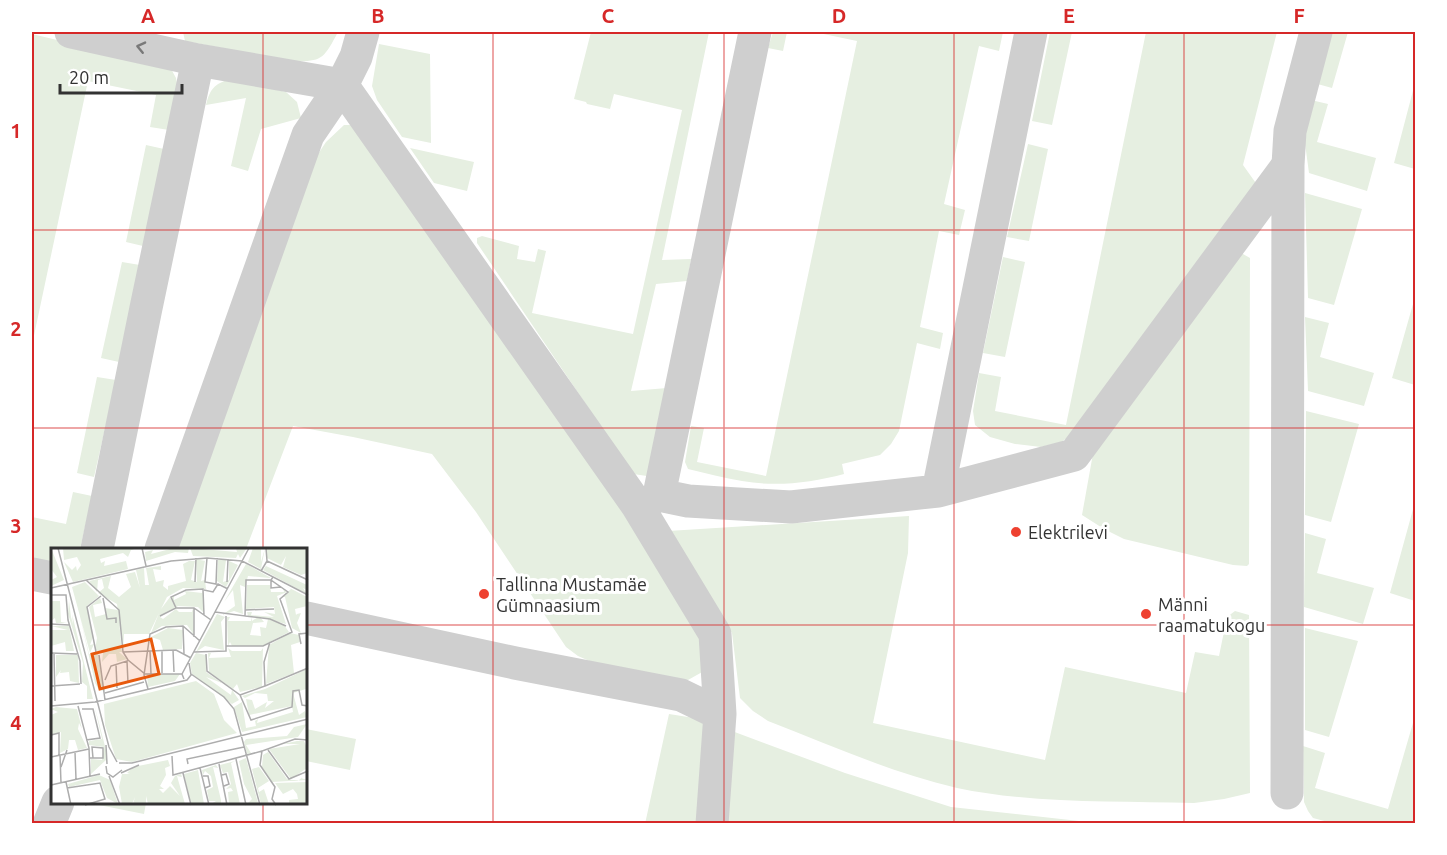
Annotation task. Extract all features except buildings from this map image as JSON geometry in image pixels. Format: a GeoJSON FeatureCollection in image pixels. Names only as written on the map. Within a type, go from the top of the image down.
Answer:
{"type":"FeatureCollection","features":[{"type":"Feature","properties":{"kind":"street"},"geometry":{"type":"LineString","coordinates":[[71,32],[198,60],[342,85],[648,500],[715,634],[720,714],[712,824]]}},
{"type":"Feature","properties":{"kind":"street"},"geometry":{"type":"LineString","coordinates":[[161,548],[308,135],[342,85],[356,57],[363,32]]}},
{"type":"Feature","properties":{"kind":"street"},"geometry":{"type":"LineString","coordinates":[[648,500],[756,32]]}},
{"type":"Feature","properties":{"kind":"street"},"geometry":{"type":"LineString","coordinates":[[938,491],[1031,32]]}},
{"type":"Feature","properties":{"kind":"street"},"geometry":{"type":"LineString","coordinates":[[1287,793],[1287,165],[1290,131],[1316,32]]}},
{"type":"Feature","properties":{"kind":"street"},"geometry":{"type":"LineString","coordinates":[[97,548],[198,60]]}},
{"type":"Feature","properties":{"kind":"street"},"geometry":{"type":"LineString","coordinates":[[648,500],[791,507],[938,491],[1074,455],[1287,165]]}},
{"type":"Feature","properties":{"kind":"street"},"geometry":{"type":"LineString","coordinates":[[32,574],[51,578]]}},
{"type":"Feature","properties":{"kind":"street"},"geometry":{"type":"LineString","coordinates":[[308,618],[515,663],[681,695],[720,714]]}},
{"type":"Feature","properties":{"kind":"street"},"geometry":{"type":"LineString","coordinates":[[49,824],[57,804]]}},
{"type":"Feature","properties":{"kind":"shaded area"},"geometry":{"type":"Polygon","coordinates":[[[183,32],[338,32],[325,54],[315,60],[290,61],[185,41],[183,32]]]}},
{"type":"Feature","properties":{"kind":"shaded area"},"geometry":{"type":"Polygon","coordinates":[[[591,32],[709,32],[662,260],[691,259],[687,281],[656,284],[631,391],[667,388],[647,476],[633,474],[477,243],[477,238],[482,236],[519,246],[517,259],[535,262],[538,249],[546,251],[532,313],[633,334],[682,110],[614,94],[610,109],[574,99],[591,32]]]}},
{"type":"Feature","properties":{"kind":"shaded area"},"geometry":{"type":"Polygon","coordinates":[[[773,32],[787,32],[783,51],[768,48],[773,32]]]}},
{"type":"Feature","properties":{"kind":"shaded area"},"geometry":{"type":"Polygon","coordinates":[[[814,32],[1003,32],[999,51],[979,46],[944,204],[965,210],[959,235],[939,231],[920,327],[943,333],[940,349],[917,343],[899,431],[880,455],[842,464],[844,474],[806,482],[780,484],[735,480],[688,469],[685,462],[691,426],[704,428],[697,462],[766,476],[857,41],[814,32]]]}},
{"type":"Feature","properties":{"kind":"shaded area"},"geometry":{"type":"Polygon","coordinates":[[[1050,32],[1072,32],[1052,125],[1032,121],[1050,32]]]}},
{"type":"Feature","properties":{"kind":"shaded area"},"geometry":{"type":"Polygon","coordinates":[[[1146,32],[1277,32],[1243,165],[1258,186],[1075,433],[1061,442],[1041,447],[1015,444],[990,437],[975,425],[973,411],[979,373],[1001,377],[995,411],[1066,425],[1146,32]]]}},
{"type":"Feature","properties":{"kind":"shaded area"},"geometry":{"type":"Polygon","coordinates":[[[1328,32],[1348,32],[1332,88],[1314,83],[1328,32]]]}},
{"type":"Feature","properties":{"kind":"shaded area"},"geometry":{"type":"Polygon","coordinates":[[[32,34],[170,67],[176,78],[178,89],[169,130],[150,127],[156,95],[88,81],[32,345],[32,34]]]}},
{"type":"Feature","properties":{"kind":"shaded area"},"geometry":{"type":"Polygon","coordinates":[[[379,44],[430,54],[431,143],[402,137],[377,100],[372,86],[379,44]]]}},
{"type":"Feature","properties":{"kind":"shaded area"},"geometry":{"type":"Polygon","coordinates":[[[230,79],[286,92],[297,102],[301,118],[261,129],[248,171],[231,166],[246,98],[206,105],[214,88],[230,79]]]}},
{"type":"Feature","properties":{"kind":"shaded area"},"geometry":{"type":"Polygon","coordinates":[[[1415,83],[1416,169],[1394,163],[1415,83]]]}},
{"type":"Feature","properties":{"kind":"shaded area"},"geometry":{"type":"Polygon","coordinates":[[[1311,100],[1328,104],[1317,142],[1376,158],[1367,191],[1309,173],[1304,136],[1311,100]]]}},
{"type":"Feature","properties":{"kind":"shaded area"},"geometry":{"type":"Polygon","coordinates":[[[344,125],[353,125],[626,513],[706,637],[704,671],[688,680],[677,679],[594,663],[578,656],[566,647],[476,512],[432,454],[293,426],[246,548],[177,548],[314,160],[326,142],[344,125]]]}},
{"type":"Feature","properties":{"kind":"shaded area"},"geometry":{"type":"Polygon","coordinates":[[[1028,144],[1048,149],[1029,241],[1007,237],[1028,144]]]}},
{"type":"Feature","properties":{"kind":"shaded area"},"geometry":{"type":"Polygon","coordinates":[[[146,145],[164,149],[143,246],[126,242],[146,145]]]}},
{"type":"Feature","properties":{"kind":"shaded area"},"geometry":{"type":"Polygon","coordinates":[[[410,148],[474,162],[467,191],[434,183],[410,148]]]}},
{"type":"Feature","properties":{"kind":"shaded area"},"geometry":{"type":"Polygon","coordinates":[[[1305,193],[1362,209],[1334,305],[1308,298],[1305,193]]]}},
{"type":"Feature","properties":{"kind":"shaded area"},"geometry":{"type":"Polygon","coordinates":[[[1237,253],[1250,258],[1249,564],[1247,566],[1233,565],[1124,539],[1082,515],[1094,448],[1237,253]]]}},
{"type":"Feature","properties":{"kind":"shaded area"},"geometry":{"type":"Polygon","coordinates":[[[1003,257],[1025,262],[1005,357],[983,353],[1003,257]]]}},
{"type":"Feature","properties":{"kind":"shaded area"},"geometry":{"type":"Polygon","coordinates":[[[122,262],[140,265],[119,362],[101,358],[122,262]]]}},
{"type":"Feature","properties":{"kind":"shaded area"},"geometry":{"type":"Polygon","coordinates":[[[1415,297],[1415,385],[1392,378],[1415,297]]]}},
{"type":"Feature","properties":{"kind":"shaded area"},"geometry":{"type":"Polygon","coordinates":[[[1305,317],[1329,323],[1320,357],[1374,373],[1364,406],[1308,391],[1305,317]]]}},
{"type":"Feature","properties":{"kind":"shaded area"},"geometry":{"type":"Polygon","coordinates":[[[97,377],[116,380],[94,477],[77,473],[97,377]]]}},
{"type":"Feature","properties":{"kind":"shaded area"},"geometry":{"type":"Polygon","coordinates":[[[1306,411],[1359,424],[1331,522],[1305,515],[1306,411]]]}},
{"type":"Feature","properties":{"kind":"shaded area"},"geometry":{"type":"Polygon","coordinates":[[[73,492],[92,496],[80,548],[51,548],[51,566],[32,562],[32,517],[66,524],[73,492]]]}},
{"type":"Feature","properties":{"kind":"shaded area"},"geometry":{"type":"Polygon","coordinates":[[[1415,502],[1416,601],[1390,593],[1415,502]]]}},
{"type":"Feature","properties":{"kind":"shaded area"},"geometry":{"type":"Polygon","coordinates":[[[909,516],[908,553],[873,723],[1045,760],[1065,667],[1186,693],[1195,652],[1219,656],[1227,617],[1235,611],[1249,615],[1250,793],[1194,803],[1075,801],[986,793],[933,782],[885,767],[768,721],[753,711],[740,698],[732,633],[668,531],[909,516]]]}},
{"type":"Feature","properties":{"kind":"shaded area"},"geometry":{"type":"Polygon","coordinates":[[[1305,533],[1326,539],[1317,573],[1374,588],[1363,624],[1304,607],[1305,533]]]}},
{"type":"Feature","properties":{"kind":"shaded area"},"geometry":{"type":"Polygon","coordinates":[[[1305,628],[1358,641],[1329,737],[1305,730],[1305,628]]]}},
{"type":"Feature","properties":{"kind":"shaded area"},"geometry":{"type":"Polygon","coordinates":[[[669,714],[707,720],[698,823],[645,824],[669,714]]]}},
{"type":"Feature","properties":{"kind":"shaded area"},"geometry":{"type":"Polygon","coordinates":[[[1415,716],[1415,823],[1332,823],[1313,818],[1304,802],[1303,746],[1325,753],[1315,788],[1388,809],[1415,716]]]}},
{"type":"Feature","properties":{"kind":"shaded area"},"geometry":{"type":"Polygon","coordinates":[[[308,729],[356,739],[350,770],[308,761],[308,729]]]}},
{"type":"Feature","properties":{"kind":"shaded area"},"geometry":{"type":"Polygon","coordinates":[[[732,731],[845,773],[951,807],[1079,821],[1157,823],[726,824],[732,731]]]}},
{"type":"Feature","properties":{"kind":"shaded area"},"geometry":{"type":"Polygon","coordinates":[[[94,804],[146,804],[144,814],[94,804]]]}},
{"type":"Feature","properties":{"kind":"place","name":"Elektrilevi"},"geometry":{"type":"Point","coordinates":[1016,532]}},
{"type":"Feature","properties":{"kind":"place","name":"Tallinna Mustamäe Gümnaasium"},"geometry":{"type":"Point","coordinates":[484,594]}},
{"type":"Feature","properties":{"kind":"place","name":"Männi raamatukogu"},"geometry":{"type":"Point","coordinates":[1146,614]}}]}
